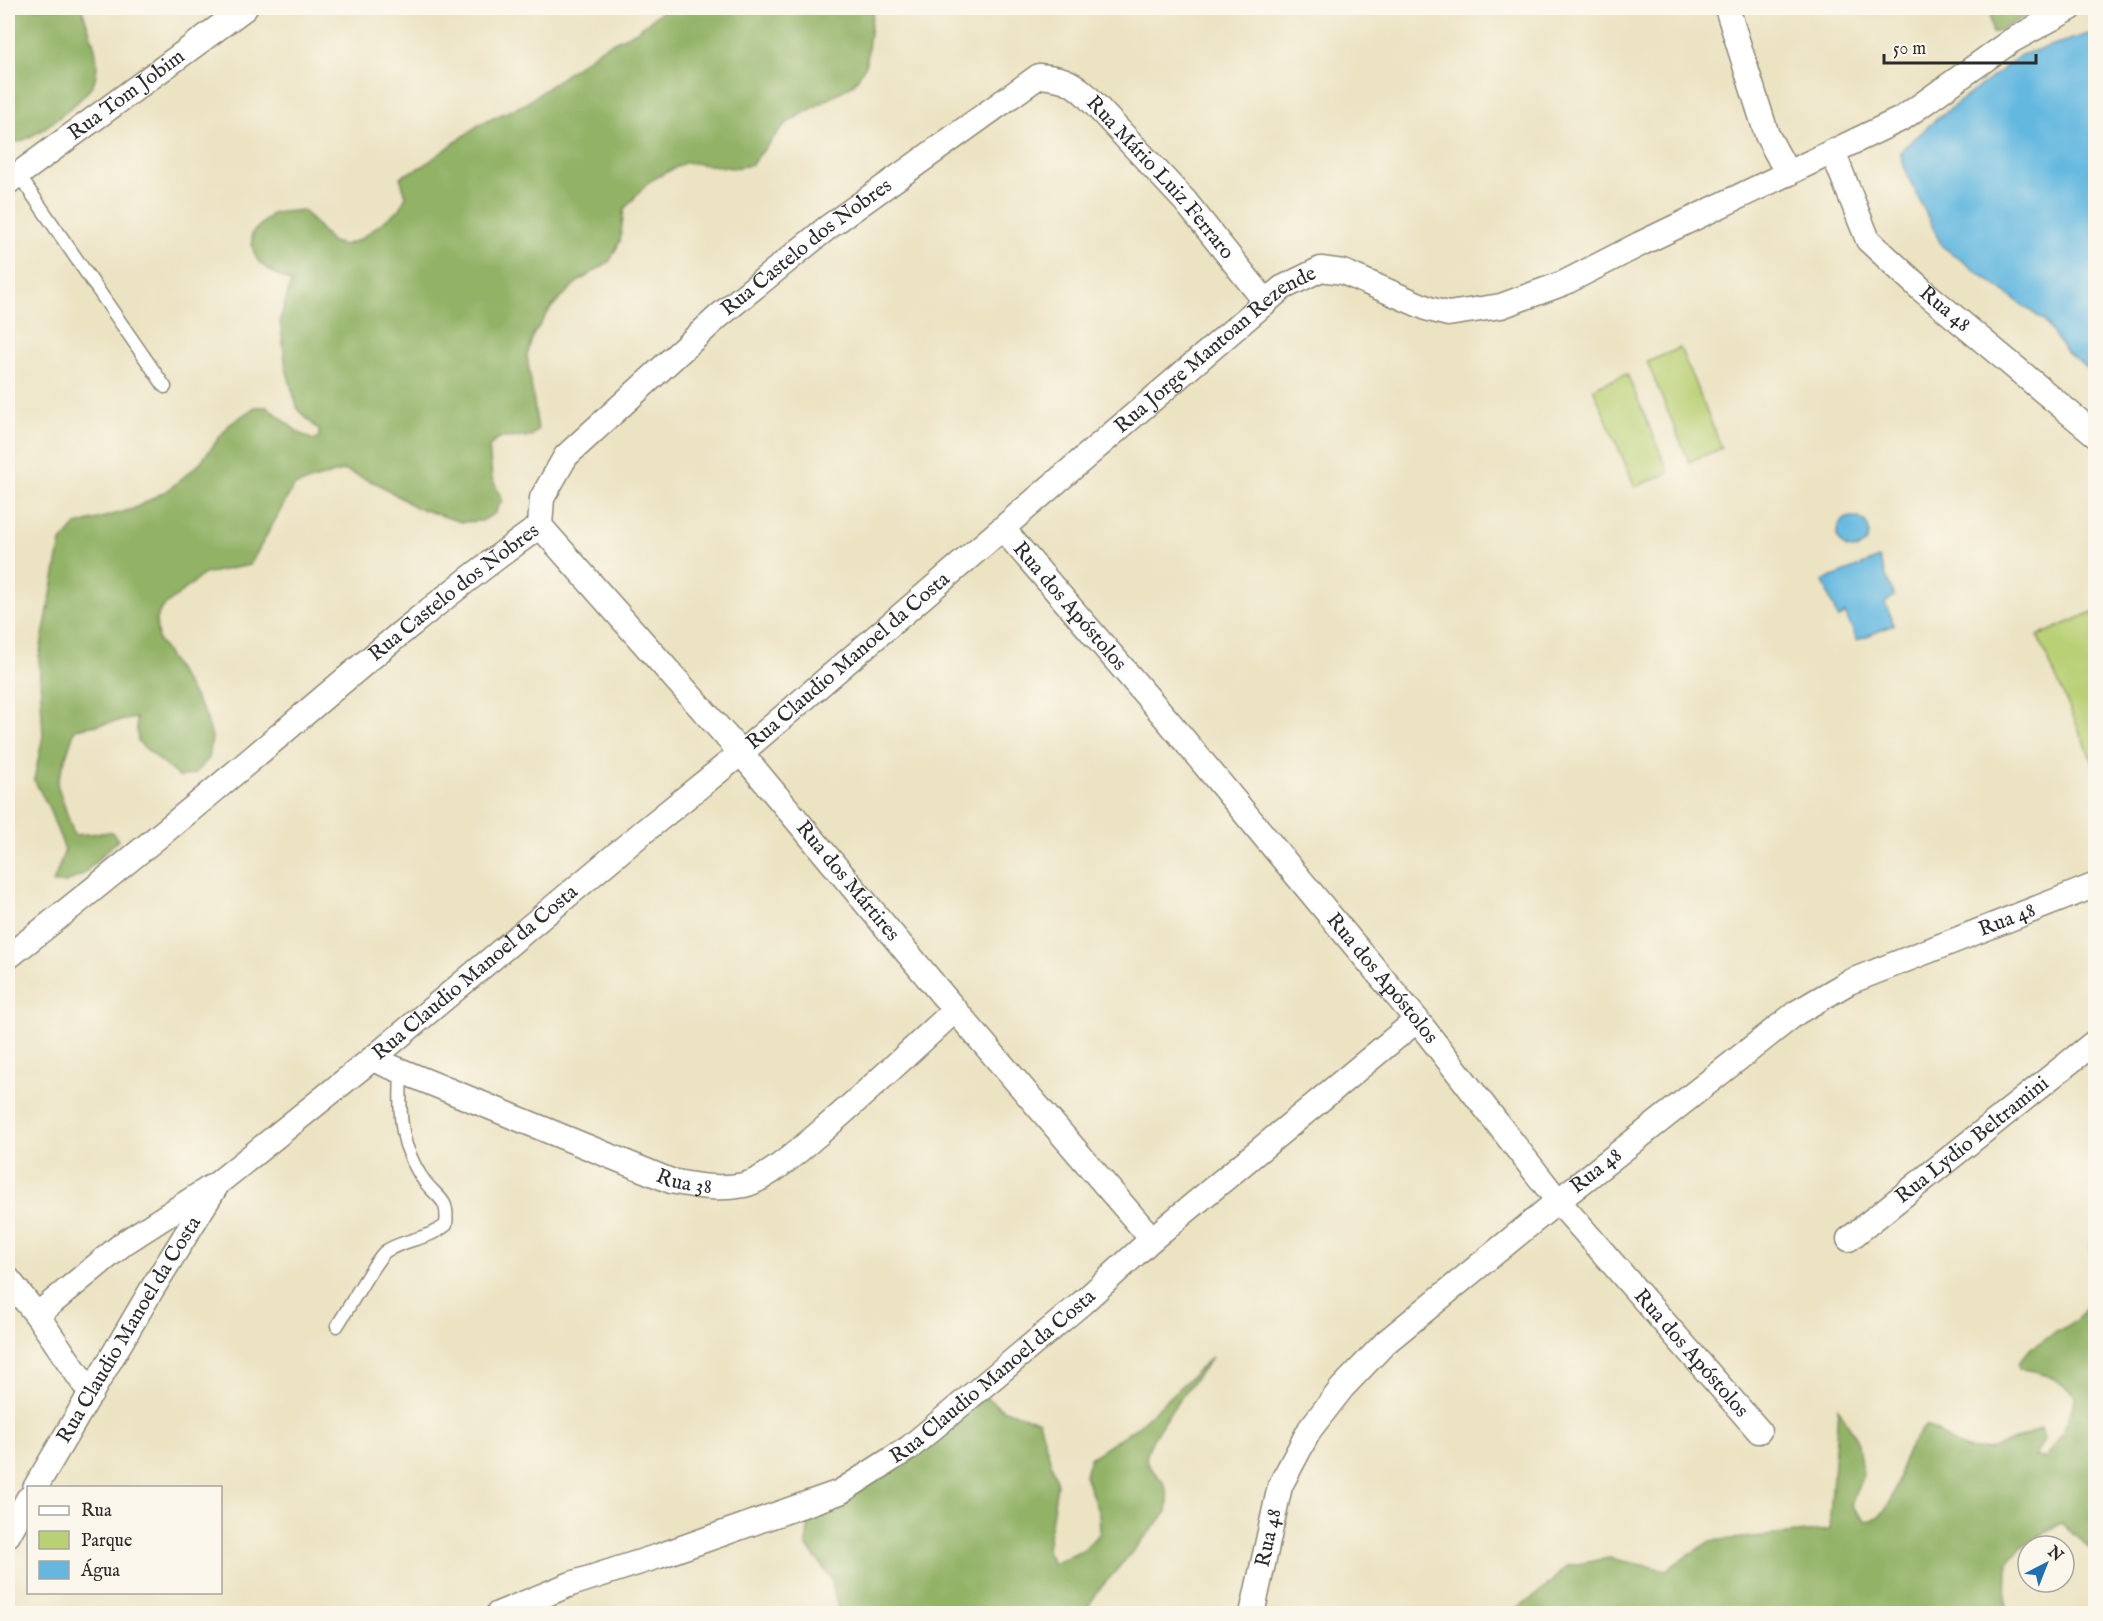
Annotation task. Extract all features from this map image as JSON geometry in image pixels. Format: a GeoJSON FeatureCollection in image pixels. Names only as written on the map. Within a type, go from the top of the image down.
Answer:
{"type":"FeatureCollection","features":[{"type":"Feature","properties":{"kind":"street","name":"Rua Tom Jobim"},"geometry":{"type":"LineString","coordinates":[[13,178],[245,8]]}},
{"type":"Feature","properties":{"kind":"street"},"geometry":{"type":"LineString","coordinates":[[1727,8],[1767,135],[1788,174]]}},
{"type":"Feature","properties":{"kind":"street","name":"Rua Jorge Mantoan Rezende"},"geometry":{"type":"LineString","coordinates":[[1003,529],[1282,288],[1321,269],[1343,272],[1429,309],[1448,314],[1501,306],[1564,283],[1640,244],[1903,118],[2011,41],[2070,8]]}},
{"type":"Feature","properties":{"kind":"street","name":"Rua Mário Luiz Ferraro"},"geometry":{"type":"LineString","coordinates":[[1039,76],[1058,78],[1073,83],[1086,95],[1185,201],[1266,302]]}},
{"type":"Feature","properties":{"kind":"street","name":"Rua Castelo dos Nobres"},"geometry":{"type":"LineString","coordinates":[[8,957],[214,790],[419,617],[540,526],[542,498],[566,456],[719,316],[827,228],[1039,76]]}},
{"type":"Feature","properties":{"kind":"street","name":"Rua 48"},"geometry":{"type":"LineString","coordinates":[[1833,152],[1868,240],[1922,290],[2096,435]]}},
{"type":"Feature","properties":{"kind":"street","name":"Rua dos Mártires"},"geometry":{"type":"LineString","coordinates":[[540,526],[741,753],[955,1010],[1152,1239]]}},
{"type":"Feature","properties":{"kind":"street","name":"Rua Claudio Manoel da Costa"},"geometry":{"type":"LineString","coordinates":[[36,1486],[218,1183],[372,1059],[741,753],[1003,529]]}},
{"type":"Feature","properties":{"kind":"street","name":"Rua dos Apóstolos"},"geometry":{"type":"LineString","coordinates":[[1003,529],[1170,723],[1418,1020],[1558,1200],[1759,1431]]}},
{"type":"Feature","properties":{"kind":"street","name":"Rua 48"},"geometry":{"type":"LineString","coordinates":[[1252,1614],[1280,1486],[1310,1429],[1342,1388],[1386,1342],[1558,1200],[1774,1030],[1817,1000],[1849,982],[2096,885]]}},
{"type":"Feature","properties":{"kind":"street","name":"Rua 38"},"geometry":{"type":"LineString","coordinates":[[372,1059],[671,1181],[699,1187],[725,1187],[746,1184],[783,1164],[877,1084],[955,1010]]}},
{"type":"Feature","properties":{"kind":"street","name":"Rua Claudio Manoel da Costa"},"geometry":{"type":"LineString","coordinates":[[498,1614],[571,1584],[659,1556],[840,1492],[909,1448],[1082,1303],[1152,1239],[1418,1020]]}},
{"type":"Feature","properties":{"kind":"street","name":"Rua Lydio Beltramini"},"geometry":{"type":"LineString","coordinates":[[1849,1239],[2096,1041]]}},
{"type":"Feature","properties":{"kind":"street"},"geometry":{"type":"LineString","coordinates":[[37,1315],[124,1243],[218,1183]]}},
{"type":"Feature","properties":{"kind":"street"},"geometry":{"type":"LineString","coordinates":[[8,1279],[37,1315],[91,1394]]}},
{"type":"Feature","properties":{"kind":"street"},"geometry":{"type":"LineString","coordinates":[[8,1535],[27,1501]]}},
{"type":"Feature","properties":{"kind":"lane"},"geometry":{"type":"LineString","coordinates":[[13,178],[165,387]]}},
{"type":"Feature","properties":{"kind":"lane"},"geometry":{"type":"LineString","coordinates":[[338,1326],[383,1252],[404,1242],[436,1233],[446,1225],[448,1212],[444,1200],[424,1182],[406,1145],[400,1106],[401,1070]]}},
{"type":"Feature","properties":{"kind":"green space"},"geometry":{"type":"Polygon","coordinates":[[[8,8],[82,8],[97,60],[95,79],[84,95],[51,123],[19,142],[8,141],[8,8]]]}},
{"type":"Feature","properties":{"kind":"green space"},"geometry":{"type":"Polygon","coordinates":[[[666,8],[875,8],[866,65],[854,84],[785,124],[751,165],[733,168],[686,162],[650,181],[624,209],[620,241],[610,261],[576,283],[551,308],[533,335],[527,356],[538,430],[530,437],[498,438],[489,447],[492,478],[502,500],[495,513],[482,521],[461,522],[415,507],[380,485],[344,470],[294,486],[250,565],[204,574],[161,609],[156,620],[158,639],[205,714],[212,737],[209,758],[195,774],[179,777],[138,742],[136,718],[75,729],[57,784],[74,835],[112,832],[118,840],[83,874],[66,883],[53,883],[65,850],[48,806],[34,780],[43,736],[39,657],[61,542],[76,525],[133,509],[168,490],[199,464],[229,425],[255,407],[268,407],[299,433],[313,440],[319,438],[319,430],[298,410],[286,368],[280,320],[291,283],[267,269],[257,260],[252,244],[252,233],[273,213],[303,210],[332,242],[344,245],[359,240],[400,209],[406,196],[400,177],[423,166],[480,124],[525,104],[604,47],[635,32],[666,8]]]}},
{"type":"Feature","properties":{"kind":"green space"},"geometry":{"type":"Polygon","coordinates":[[[1990,8],[2041,8],[1992,34],[1990,8]]]}},
{"type":"Feature","properties":{"kind":"green space"},"geometry":{"type":"Polygon","coordinates":[[[1680,348],[1722,448],[1689,462],[1647,362],[1680,348]]]}},
{"type":"Feature","properties":{"kind":"green space"},"geometry":{"type":"Polygon","coordinates":[[[1627,374],[1669,473],[1635,487],[1593,388],[1627,374]]]}},
{"type":"Feature","properties":{"kind":"green space"},"geometry":{"type":"Polygon","coordinates":[[[2095,611],[2095,767],[2038,636],[2095,611]]]}},
{"type":"Feature","properties":{"kind":"green space"},"geometry":{"type":"Polygon","coordinates":[[[2095,1221],[2095,1554],[2076,1537],[2076,1534],[2061,1523],[2043,1534],[2016,1534],[2016,1553],[2007,1564],[2006,1613],[1508,1613],[1539,1594],[1567,1566],[1609,1558],[1666,1570],[1710,1541],[1829,1530],[1838,1408],[1857,1439],[1863,1475],[1851,1505],[1866,1522],[1876,1518],[1889,1503],[1908,1449],[1925,1426],[1939,1432],[1957,1445],[1977,1450],[2000,1446],[2041,1428],[2044,1439],[2035,1457],[2046,1458],[2062,1434],[2076,1396],[2050,1377],[2036,1371],[2019,1369],[2018,1364],[2031,1348],[2076,1320],[2088,1304],[2093,1289],[2091,1241],[2095,1221]]]}},
{"type":"Feature","properties":{"kind":"green space"},"geometry":{"type":"Polygon","coordinates":[[[1212,1357],[1161,1426],[1147,1454],[1147,1463],[1163,1482],[1167,1491],[1167,1512],[1098,1591],[1084,1613],[839,1613],[831,1578],[806,1545],[809,1520],[835,1492],[985,1397],[1004,1410],[1039,1421],[1057,1484],[1047,1550],[1053,1564],[1082,1551],[1100,1533],[1099,1514],[1085,1475],[1090,1458],[1136,1428],[1212,1357]]]}},
{"type":"Feature","properties":{"kind":"water"},"geometry":{"type":"Polygon","coordinates":[[[2095,32],[2095,374],[2066,352],[2044,321],[1942,246],[1907,175],[1900,152],[1933,122],[2021,55],[2095,32]]]}},
{"type":"Feature","properties":{"kind":"water"},"geometry":{"type":"Polygon","coordinates":[[[1853,517],[1865,521],[1869,533],[1865,545],[1853,549],[1841,545],[1837,533],[1841,521],[1853,517]]]}},
{"type":"Feature","properties":{"kind":"water"},"geometry":{"type":"Polygon","coordinates":[[[1879,558],[1894,596],[1885,603],[1894,625],[1857,640],[1845,613],[1838,619],[1823,581],[1879,558]]]}}]}
